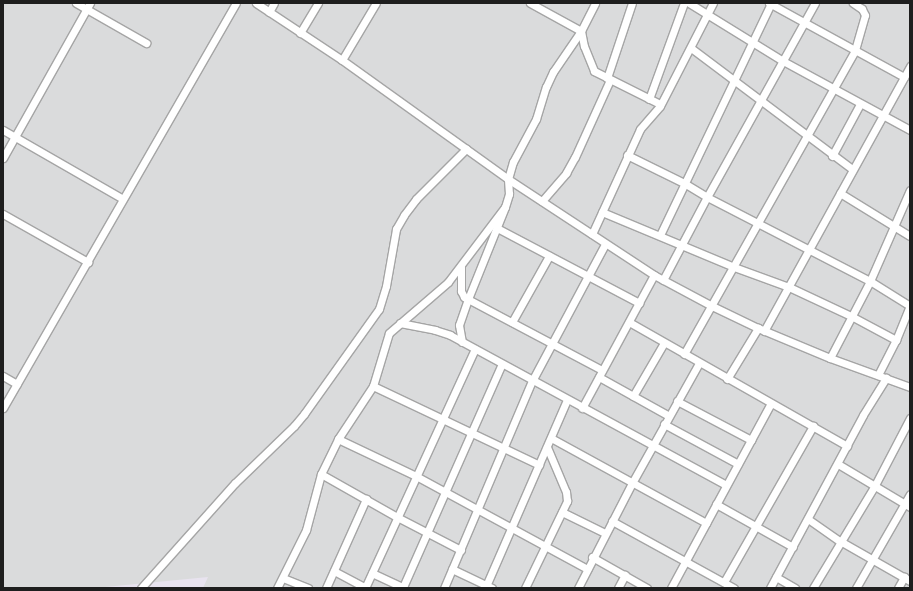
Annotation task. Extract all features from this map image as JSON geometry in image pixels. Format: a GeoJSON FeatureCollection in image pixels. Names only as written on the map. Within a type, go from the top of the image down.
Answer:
{"type":"FeatureCollection","features":[{"type":"Feature","properties":{"kind":"street"},"geometry":{"type":"LineString","coordinates":[[76,3],[88,6],[146,43]]}},
{"type":"Feature","properties":{"kind":"street"},"geometry":{"type":"LineString","coordinates":[[3,408],[236,3]]}},
{"type":"Feature","properties":{"kind":"street"},"geometry":{"type":"LineString","coordinates":[[256,3],[342,60],[508,179],[654,275],[761,330],[830,358],[910,387]]}},
{"type":"Feature","properties":{"kind":"street"},"geometry":{"type":"LineString","coordinates":[[269,12],[274,3]]}},
{"type":"Feature","properties":{"kind":"street"},"geometry":{"type":"LineString","coordinates":[[300,33],[318,3]]}},
{"type":"Feature","properties":{"kind":"street"},"geometry":{"type":"LineString","coordinates":[[342,60],[376,3]]}},
{"type":"Feature","properties":{"kind":"street"},"geometry":{"type":"LineString","coordinates":[[530,3],[581,31],[584,46],[592,68],[609,79],[660,104]]}},
{"type":"Feature","properties":{"kind":"street"},"geometry":{"type":"LineString","coordinates":[[462,342],[459,326],[468,299],[505,207],[509,194],[508,179],[518,152],[536,119],[546,87],[581,31],[595,3]]}},
{"type":"Feature","properties":{"kind":"street"},"geometry":{"type":"LineString","coordinates":[[542,201],[566,173],[575,157],[609,79],[632,3]]}},
{"type":"Feature","properties":{"kind":"street"},"geometry":{"type":"LineString","coordinates":[[649,99],[684,3]]}},
{"type":"Feature","properties":{"kind":"street"},"geometry":{"type":"LineString","coordinates":[[689,3],[783,61],[910,130]]}},
{"type":"Feature","properties":{"kind":"street"},"geometry":{"type":"LineString","coordinates":[[592,234],[640,129],[660,104],[714,3]]}},
{"type":"Feature","properties":{"kind":"street"},"geometry":{"type":"LineString","coordinates":[[660,235],[770,3],[904,77]]}},
{"type":"Feature","properties":{"kind":"street"},"geometry":{"type":"LineString","coordinates":[[663,280],[707,197],[815,3]]}},
{"type":"Feature","properties":{"kind":"street"},"geometry":{"type":"LineString","coordinates":[[684,354],[856,50],[865,16],[862,9],[853,3]]}},
{"type":"Feature","properties":{"kind":"street"},"geometry":{"type":"LineString","coordinates":[[3,158],[88,6]]}},
{"type":"Feature","properties":{"kind":"street"},"geometry":{"type":"LineString","coordinates":[[691,48],[852,170]]}},
{"type":"Feature","properties":{"kind":"street"},"geometry":{"type":"LineString","coordinates":[[728,379],[789,287],[910,66]]}},
{"type":"Feature","properties":{"kind":"street"},"geometry":{"type":"LineString","coordinates":[[832,156],[860,104]]}},
{"type":"Feature","properties":{"kind":"street"},"geometry":{"type":"LineString","coordinates":[[3,130],[123,199]]}},
{"type":"Feature","properties":{"kind":"street"},"geometry":{"type":"LineString","coordinates":[[141,588],[235,483],[294,426],[304,414],[379,309],[386,286],[396,229],[404,215],[416,199],[466,149]]}},
{"type":"Feature","properties":{"kind":"street"},"geometry":{"type":"LineString","coordinates":[[627,155],[684,183],[707,197],[870,281],[910,306],[896,340],[878,375]]}},
{"type":"Feature","properties":{"kind":"street"},"geometry":{"type":"LineString","coordinates":[[830,358],[853,317],[910,190]]}},
{"type":"Feature","properties":{"kind":"street"},"geometry":{"type":"LineString","coordinates":[[840,193],[910,236]]}},
{"type":"Feature","properties":{"kind":"street"},"geometry":{"type":"LineString","coordinates":[[277,588],[306,530],[322,474],[338,439],[373,386],[381,363],[386,339],[393,328],[448,282],[461,267],[505,207]]}},
{"type":"Feature","properties":{"kind":"street"},"geometry":{"type":"LineString","coordinates":[[602,212],[734,267],[789,287],[853,317],[896,340]]}},
{"type":"Feature","properties":{"kind":"street"},"geometry":{"type":"LineString","coordinates":[[3,214],[88,262]]}},
{"type":"Feature","properties":{"kind":"street"},"geometry":{"type":"LineString","coordinates":[[497,228],[587,277],[639,303]]}},
{"type":"Feature","properties":{"kind":"street"},"geometry":{"type":"LineString","coordinates":[[444,588],[532,381],[605,244]]}},
{"type":"Feature","properties":{"kind":"street"},"geometry":{"type":"LineString","coordinates":[[512,322],[549,256]]}},
{"type":"Feature","properties":{"kind":"street"},"geometry":{"type":"LineString","coordinates":[[461,267],[461,291],[464,297],[552,343],[633,396],[668,416]]}},
{"type":"Feature","properties":{"kind":"street"},"geometry":{"type":"LineString","coordinates":[[582,408],[654,275]]}},
{"type":"Feature","properties":{"kind":"street"},"geometry":{"type":"LineString","coordinates":[[629,322],[847,446]]}},
{"type":"Feature","properties":{"kind":"street"},"geometry":{"type":"LineString","coordinates":[[400,323],[441,332],[462,342],[726,486]]}},
{"type":"Feature","properties":{"kind":"street"},"geometry":{"type":"LineString","coordinates":[[633,396],[664,343]]}},
{"type":"Feature","properties":{"kind":"street"},"geometry":{"type":"LineString","coordinates":[[334,571],[366,588],[475,349]]}},
{"type":"Feature","properties":{"kind":"street"},"geometry":{"type":"LineString","coordinates":[[578,588],[592,557],[668,416],[699,363]]}},
{"type":"Feature","properties":{"kind":"street"},"geometry":{"type":"LineString","coordinates":[[372,572],[404,588],[502,364]]}},
{"type":"Feature","properties":{"kind":"street"},"geometry":{"type":"LineString","coordinates":[[3,376],[17,384]]}},
{"type":"Feature","properties":{"kind":"street"},"geometry":{"type":"LineString","coordinates":[[770,588],[847,446],[886,378]]}},
{"type":"Feature","properties":{"kind":"street"},"geometry":{"type":"LineString","coordinates":[[373,386],[539,465]]}},
{"type":"Feature","properties":{"kind":"street"},"geometry":{"type":"LineString","coordinates":[[452,569],[489,587],[511,527],[567,400]]}},
{"type":"Feature","properties":{"kind":"street"},"geometry":{"type":"LineString","coordinates":[[677,401],[751,440]]}},
{"type":"Feature","properties":{"kind":"street"},"geometry":{"type":"LineString","coordinates":[[671,588],[771,403]]}},
{"type":"Feature","properties":{"kind":"street"},"geometry":{"type":"LineString","coordinates":[[813,588],[874,487],[910,418]]}},
{"type":"Feature","properties":{"kind":"street"},"geometry":{"type":"LineString","coordinates":[[664,424],[738,464]]}},
{"type":"Feature","properties":{"kind":"street"},"geometry":{"type":"LineString","coordinates":[[724,582],[813,426]]}},
{"type":"Feature","properties":{"kind":"street"},"geometry":{"type":"LineString","coordinates":[[550,438],[706,523]]}},
{"type":"Feature","properties":{"kind":"street"},"geometry":{"type":"LineString","coordinates":[[338,439],[416,476],[587,569]]}},
{"type":"Feature","properties":{"kind":"street"},"geometry":{"type":"LineString","coordinates":[[525,588],[562,512],[567,497],[547,447]]}},
{"type":"Feature","properties":{"kind":"street"},"geometry":{"type":"LineString","coordinates":[[838,464],[907,506]]}},
{"type":"Feature","properties":{"kind":"street"},"geometry":{"type":"LineString","coordinates":[[322,474],[397,518],[461,550]]}},
{"type":"Feature","properties":{"kind":"street"},"geometry":{"type":"LineString","coordinates":[[856,588],[872,559],[907,506],[910,494]]}},
{"type":"Feature","properties":{"kind":"street"},"geometry":{"type":"LineString","coordinates":[[326,588],[366,499]]}},
{"type":"Feature","properties":{"kind":"street"},"geometry":{"type":"LineString","coordinates":[[716,504],[793,547]]}},
{"type":"Feature","properties":{"kind":"street"},"geometry":{"type":"LineString","coordinates":[[562,512],[605,533]]}},
{"type":"Feature","properties":{"kind":"street"},"geometry":{"type":"LineString","coordinates":[[808,519],[840,541],[907,579],[898,588]]}},
{"type":"Feature","properties":{"kind":"street"},"geometry":{"type":"LineString","coordinates":[[612,521],[734,588]]}},
{"type":"Feature","properties":{"kind":"street"},"geometry":{"type":"LineString","coordinates":[[592,557],[647,588]]}},
{"type":"Feature","properties":{"kind":"street"},"geometry":{"type":"LineString","coordinates":[[618,588],[625,576]]}},
{"type":"Feature","properties":{"kind":"street"},"geometry":{"type":"LineString","coordinates":[[776,577],[795,588]]}},
{"type":"Feature","properties":{"kind":"street"},"geometry":{"type":"LineString","coordinates":[[283,578],[308,588]]}},
{"type":"Feature","properties":{"kind":"shaded area"},"geometry":{"type":"Polygon","coordinates":[[[3,3],[910,3],[910,588],[203,588],[208,577],[95,588],[3,588],[3,3]]]}}]}
